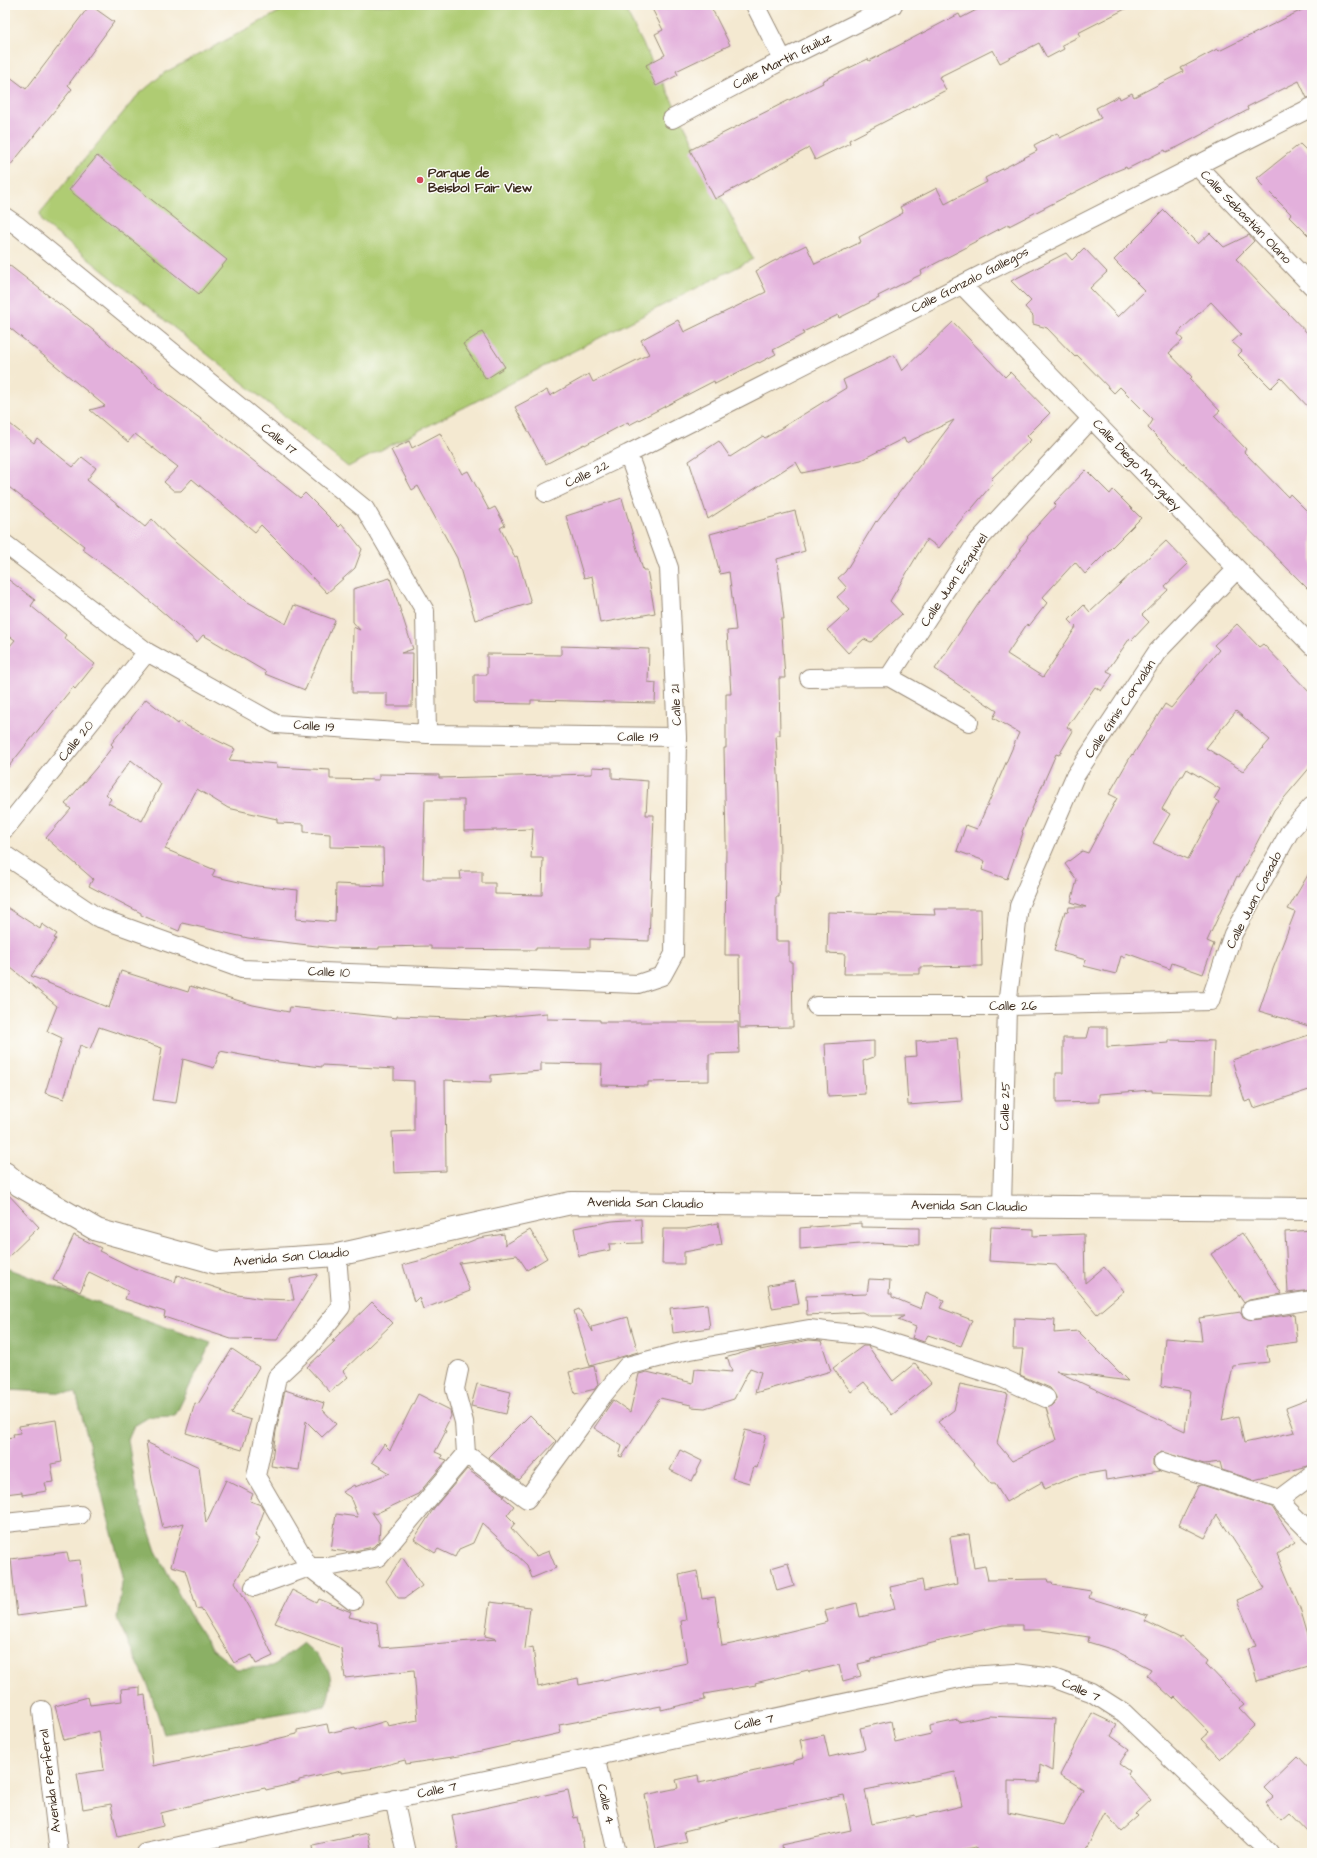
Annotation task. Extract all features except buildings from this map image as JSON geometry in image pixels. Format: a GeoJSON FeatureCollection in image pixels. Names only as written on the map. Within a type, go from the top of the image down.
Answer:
{"type":"FeatureCollection","features":[{"type":"Feature","properties":{"kind":"street"},"geometry":{"type":"LineString","coordinates":[[755,5],[783,60]]}},
{"type":"Feature","properties":{"kind":"street","name":"Calle Martín Guiluz"},"geometry":{"type":"LineString","coordinates":[[672,119],[783,60],[893,5]]}},
{"type":"Feature","properties":{"kind":"street","name":"Calle Gonzalo Gallegos"},"geometry":{"type":"LineString","coordinates":[[628,454],[1312,107]]}},
{"type":"Feature","properties":{"kind":"street","name":"Calle Sebastián Olano"},"geometry":{"type":"LineString","coordinates":[[1196,165],[1312,286]]}},
{"type":"Feature","properties":{"kind":"street","name":"Calle 17"},"geometry":{"type":"LineString","coordinates":[[5,218],[18,226],[364,509],[425,611],[427,734]]}},
{"type":"Feature","properties":{"kind":"street","name":"Calle Diego Morguey"},"geometry":{"type":"LineString","coordinates":[[962,285],[1312,646]]}},
{"type":"Feature","properties":{"kind":"street","name":"Calle Juan Esquivel"},"geometry":{"type":"LineString","coordinates":[[889,677],[977,542],[1091,419]]}},
{"type":"Feature","properties":{"kind":"street","name":"Calle 22"},"geometry":{"type":"LineString","coordinates":[[546,493],[628,454]]}},
{"type":"Feature","properties":{"kind":"street","name":"Calle 21"},"geometry":{"type":"LineString","coordinates":[[628,454],[669,568],[678,738],[674,954],[670,961]]}},
{"type":"Feature","properties":{"kind":"street","name":"Calle 19"},"geometry":{"type":"LineString","coordinates":[[5,544],[147,652],[276,724],[427,734],[678,738]]}},
{"type":"Feature","properties":{"kind":"street","name":"Calle Ginis Corvalán"},"geometry":{"type":"LineString","coordinates":[[1007,1006],[1019,906],[1075,776],[1153,659],[1237,569]]}},
{"type":"Feature","properties":{"kind":"street","name":"Calle 20"},"geometry":{"type":"LineString","coordinates":[[5,830],[147,652]]}},
{"type":"Feature","properties":{"kind":"street"},"geometry":{"type":"LineString","coordinates":[[809,678],[889,677],[969,722]]}},
{"type":"Feature","properties":{"kind":"street","name":"Calle Juan Casado"},"geometry":{"type":"LineString","coordinates":[[1210,1001],[1233,934],[1290,831],[1312,806]]}},
{"type":"Feature","properties":{"kind":"street","name":"Calle 10"},"geometry":{"type":"LineString","coordinates":[[5,855],[96,917],[242,968],[638,984],[662,976],[670,961]]}},
{"type":"Feature","properties":{"kind":"street","name":"Calle 26"},"geometry":{"type":"LineString","coordinates":[[816,1006],[1007,1006],[1210,1001]]}},
{"type":"Feature","properties":{"kind":"street","name":"Calle 25"},"geometry":{"type":"LineString","coordinates":[[1002,1207],[1007,1006]]}},
{"type":"Feature","properties":{"kind":"street","name":"Avenida San Claudio"},"geometry":{"type":"LineString","coordinates":[[5,1173],[20,1185],[97,1230],[217,1263],[337,1254],[571,1203],[1312,1209]]}},
{"type":"Feature","properties":{"kind":"street"},"geometry":{"type":"LineString","coordinates":[[337,1254],[341,1307],[309,1347],[278,1377],[256,1476],[309,1567],[353,1601]]}},
{"type":"Feature","properties":{"kind":"street"},"geometry":{"type":"LineString","coordinates":[[1251,1310],[1312,1300]]}},
{"type":"Feature","properties":{"kind":"street"},"geometry":{"type":"LineString","coordinates":[[466,1454],[527,1499],[604,1394],[627,1366],[685,1351],[809,1330],[870,1336],[1000,1377],[1046,1398]]}},
{"type":"Feature","properties":{"kind":"street"},"geometry":{"type":"LineString","coordinates":[[254,1587],[309,1567],[328,1567],[379,1556],[466,1454],[464,1422],[455,1389],[459,1370]]}},
{"type":"Feature","properties":{"kind":"street"},"geometry":{"type":"LineString","coordinates":[[1163,1462],[1280,1499],[1284,1506],[1312,1534]]}},
{"type":"Feature","properties":{"kind":"street"},"geometry":{"type":"LineString","coordinates":[[1280,1499],[1312,1475]]}},
{"type":"Feature","properties":{"kind":"street"},"geometry":{"type":"LineString","coordinates":[[5,1523],[80,1515]]}},
{"type":"Feature","properties":{"kind":"street","name":"Calle 7"},"geometry":{"type":"LineString","coordinates":[[146,1853],[192,1848],[394,1799],[969,1676],[1014,1673],[1052,1678],[1092,1692],[1124,1713],[1270,1853]]}},
{"type":"Feature","properties":{"kind":"street","name":"Avenida Periferal"},"geometry":{"type":"LineString","coordinates":[[42,1710],[59,1853]]}},
{"type":"Feature","properties":{"kind":"street","name":"Calle 4"},"geometry":{"type":"LineString","coordinates":[[595,1756],[617,1853]]}},
{"type":"Feature","properties":{"kind":"street"},"geometry":{"type":"LineString","coordinates":[[394,1799],[406,1853]]}},
{"type":"Feature","properties":{"kind":"green space"},"geometry":{"type":"Polygon","coordinates":[[[292,5],[623,5],[753,259],[348,467],[42,222],[40,213],[137,96],[164,73],[292,5]]]}},
{"type":"Feature","properties":{"kind":"green space"},"geometry":{"type":"Polygon","coordinates":[[[5,1268],[211,1343],[175,1416],[149,1417],[134,1426],[128,1440],[136,1491],[156,1551],[192,1619],[212,1649],[237,1669],[273,1666],[303,1643],[319,1657],[328,1670],[331,1685],[325,1706],[164,1734],[148,1685],[117,1619],[123,1576],[76,1393],[5,1390],[5,1268]]]}},
{"type":"Feature","properties":{"kind":"place","name":"Parque de Beisbol Fair View"},"geometry":{"type":"Point","coordinates":[420,180]}}]}
